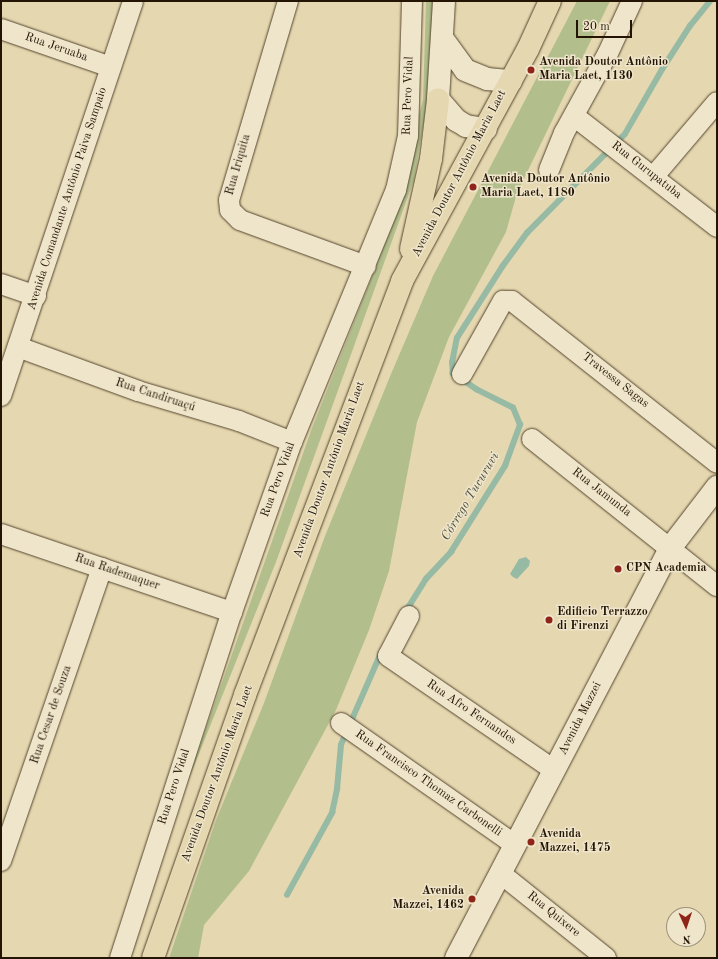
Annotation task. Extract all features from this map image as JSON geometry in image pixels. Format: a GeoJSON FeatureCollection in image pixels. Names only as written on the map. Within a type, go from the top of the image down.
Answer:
{"type":"FeatureCollection","features":[{"type":"Feature","properties":{"kind":"main road","name":"Avenida Doutor Antônio Maria Laet"},"geometry":{"type":"LineString","coordinates":[[153,958],[245,695],[402,281],[486,129],[550,1]]}},
{"type":"Feature","properties":{"kind":"main road"},"geometry":{"type":"LineString","coordinates":[[402,281],[424,198],[438,100]]}},
{"type":"Feature","properties":{"kind":"street","name":"Avenida Comandante Antônio Paiva Sampaio"},"geometry":{"type":"LineString","coordinates":[[1,396],[36,296],[133,1]]}},
{"type":"Feature","properties":{"kind":"street","name":"Rua Iriquita"},"geometry":{"type":"LineString","coordinates":[[288,1],[229,200],[230,210],[240,220],[366,266]]}},
{"type":"Feature","properties":{"kind":"street","name":"Rua Pero Vidal"},"geometry":{"type":"LineString","coordinates":[[120,958],[232,612],[292,442],[366,266],[396,190],[408,136],[412,1]]}},
{"type":"Feature","properties":{"kind":"street"},"geometry":{"type":"LineString","coordinates":[[444,1],[438,100],[456,120],[466,126],[486,129]]}},
{"type":"Feature","properties":{"kind":"street"},"geometry":{"type":"LineString","coordinates":[[549,170],[574,116],[632,1]]}},
{"type":"Feature","properties":{"kind":"street","name":"Rua Jeruaba"},"geometry":{"type":"LineString","coordinates":[[1,29],[112,67]]}},
{"type":"Feature","properties":{"kind":"street"},"geometry":{"type":"LineString","coordinates":[[442,38],[465,70],[487,79],[510,81]]}},
{"type":"Feature","properties":{"kind":"street"},"geometry":{"type":"LineString","coordinates":[[654,176],[717,102]]}},
{"type":"Feature","properties":{"kind":"street","name":"Rua Gurupatuba"},"geometry":{"type":"LineString","coordinates":[[574,116],[654,176],[717,227]]}},
{"type":"Feature","properties":{"kind":"street"},"geometry":{"type":"LineString","coordinates":[[1,284],[36,296]]}},
{"type":"Feature","properties":{"kind":"street","name":"Travessa Sagas"},"geometry":{"type":"LineString","coordinates":[[462,374],[503,301],[512,300],[717,462]]}},
{"type":"Feature","properties":{"kind":"street","name":"Rua Candiruaçú"},"geometry":{"type":"LineString","coordinates":[[18,347],[138,391],[239,421],[292,442]]}},
{"type":"Feature","properties":{"kind":"street","name":"Rua Jamunda"},"geometry":{"type":"LineString","coordinates":[[532,439],[670,547],[717,586]]}},
{"type":"Feature","properties":{"kind":"street","name":"Avenida Mazzei"},"geometry":{"type":"LineString","coordinates":[[456,958],[670,547],[717,487]]}},
{"type":"Feature","properties":{"kind":"street","name":"Rua Rademaquer"},"geometry":{"type":"LineString","coordinates":[[1,534],[232,612]]}},
{"type":"Feature","properties":{"kind":"street","name":"Rua Cesar de Souza"},"geometry":{"type":"LineString","coordinates":[[1,861],[102,568]]}},
{"type":"Feature","properties":{"kind":"street","name":"Rua Afro Fernandes"},"geometry":{"type":"LineString","coordinates":[[409,616],[388,656],[554,770]]}},
{"type":"Feature","properties":{"kind":"street","name":"Rua Francisco Thomaz Carbonelli"},"geometry":{"type":"LineString","coordinates":[[341,723],[514,845]]}},
{"type":"Feature","properties":{"kind":"street","name":"Rua Quixere"},"geometry":{"type":"LineString","coordinates":[[500,873],[606,958]]}},
{"type":"Feature","properties":{"kind":"shaded area"},"geometry":{"type":"Polygon","coordinates":[[[426,1],[436,1],[428,97],[414,180],[276,562],[180,801],[312,428],[394,221],[423,99],[426,1]]]}},
{"type":"Feature","properties":{"kind":"shaded area"},"geometry":{"type":"Polygon","coordinates":[[[577,1],[610,1],[517,193],[506,232],[449,337],[417,422],[389,571],[369,630],[336,710],[249,871],[204,925],[198,958],[169,958],[216,820],[264,703],[325,536],[391,374],[433,276],[577,1]]]}},
{"type":"Feature","properties":{"kind":"shaded area"},"geometry":{"type":"Polygon","coordinates":[[[526,557],[530,561],[529,566],[517,579],[513,577],[510,574],[519,559],[526,557]]]}},
{"type":"Feature","properties":{"kind":"waterway","name":"Córrego Tucuruvi"},"geometry":{"type":"LineString","coordinates":[[406,611],[426,579],[451,552],[505,466],[520,425],[513,408],[477,390],[453,374],[452,363],[457,338],[502,267],[527,233],[625,134],[663,68],[690,26],[710,1]]}},
{"type":"Feature","properties":{"kind":"waterway","name":"Córrego Tucuruvi"},"geometry":{"type":"LineString","coordinates":[[350,724],[381,653]]}},
{"type":"Feature","properties":{"kind":"waterway","name":"Córrego Tucuruvi"},"geometry":{"type":"LineString","coordinates":[[287,895],[332,813],[337,789],[341,745],[346,732]]}},
{"type":"Feature","properties":{"kind":"place","name":"Avenida Doutor Antônio Maria Laet, 1130"},"geometry":{"type":"Point","coordinates":[531,70]}},
{"type":"Feature","properties":{"kind":"place","name":"Avenida Doutor Antônio Maria Laet, 1180"},"geometry":{"type":"Point","coordinates":[473,187]}},
{"type":"Feature","properties":{"kind":"place","name":"CPN Academia"},"geometry":{"type":"Point","coordinates":[618,569]}},
{"type":"Feature","properties":{"kind":"place","name":"Edificio Terrazzo di Firenzi"},"geometry":{"type":"Point","coordinates":[549,620]}},
{"type":"Feature","properties":{"kind":"place","name":"Avenida Mazzei, 1475"},"geometry":{"type":"Point","coordinates":[531,842]}},
{"type":"Feature","properties":{"kind":"place","name":"Avenida Mazzei, 1462"},"geometry":{"type":"Point","coordinates":[472,899]}}]}
